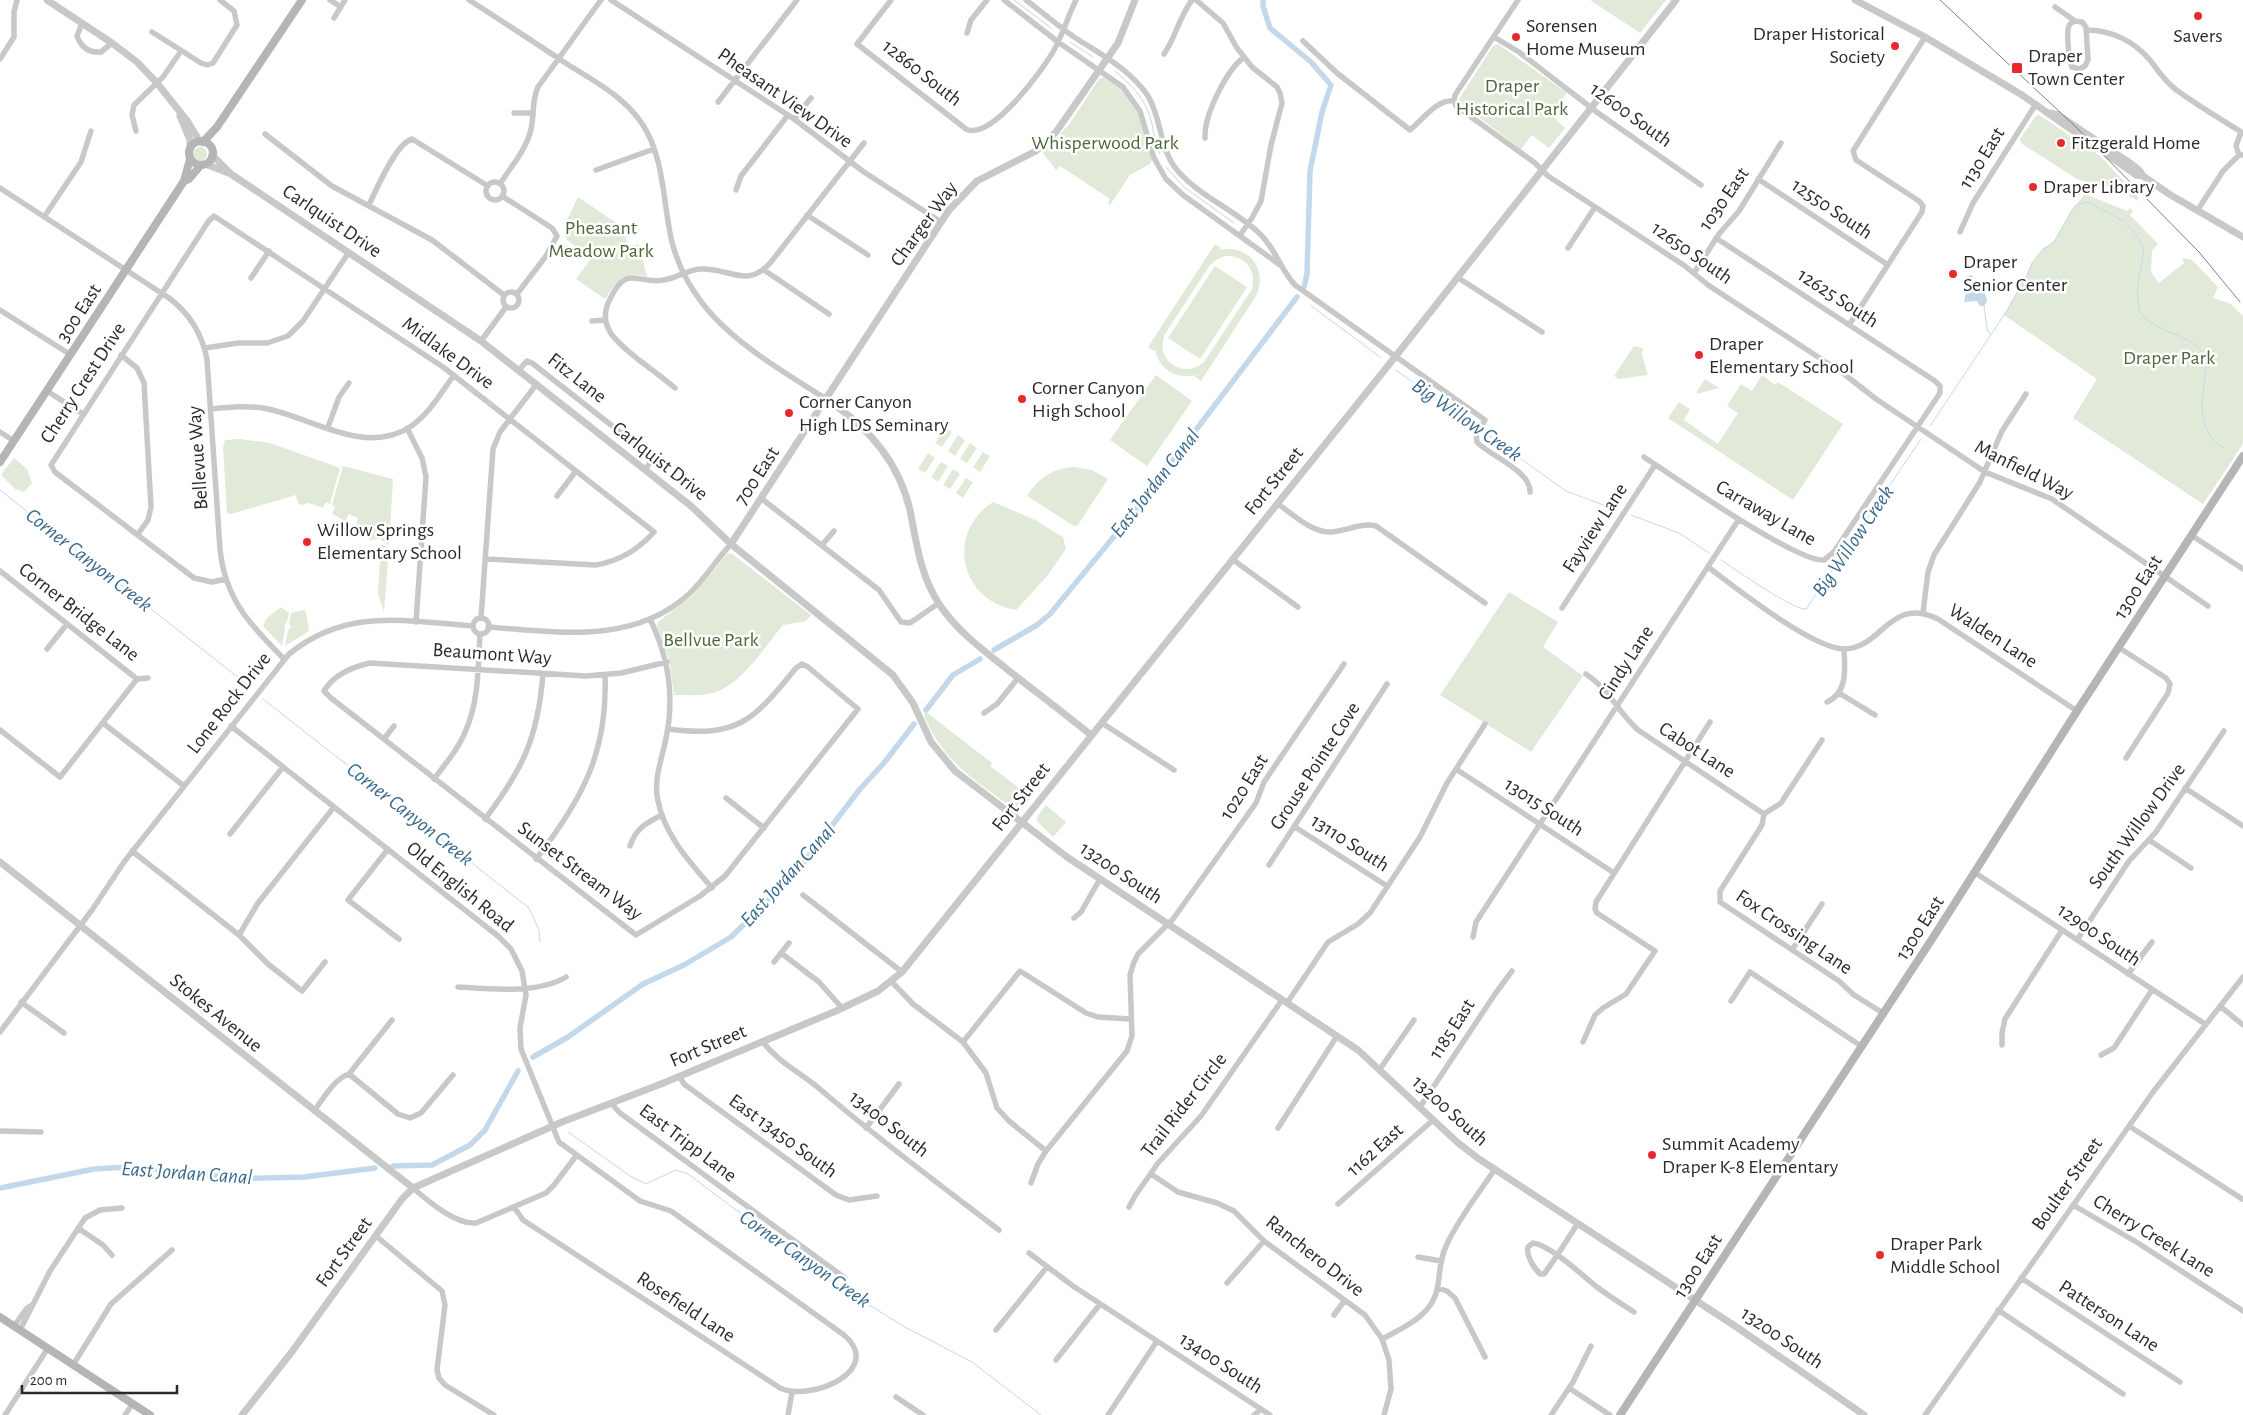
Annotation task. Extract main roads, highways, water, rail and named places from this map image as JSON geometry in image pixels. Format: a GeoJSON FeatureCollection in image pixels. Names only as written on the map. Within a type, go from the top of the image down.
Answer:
{"type":"FeatureCollection","features":[{"type":"Feature","properties":{"kind":"main road"},"geometry":{"type":"LineString","coordinates":[[217,127],[212,152],[203,165],[194,164],[190,159],[190,148],[194,143],[201,142],[217,127],[302,0]]}},
{"type":"Feature","properties":{"kind":"main road"},"geometry":{"type":"LineString","coordinates":[[201,142],[212,152]]}},
{"type":"Feature","properties":{"kind":"main road","name":"300 East"},"geometry":{"type":"LineString","coordinates":[[0,462],[184,181],[190,159]]}},
{"type":"Feature","properties":{"kind":"main road","name":"300 East"},"geometry":{"type":"LineString","coordinates":[[184,181],[203,165]]}},
{"type":"Feature","properties":{"kind":"main road","name":"1300 East"},"geometry":{"type":"LineString","coordinates":[[1620,1415],[1934,936],[2077,710],[2243,456]]}},
{"type":"Feature","properties":{"kind":"main road"},"geometry":{"type":"LineString","coordinates":[[0,1317],[150,1415]]}},
{"type":"Feature","properties":{"kind":"water"},"geometry":{"type":"Polygon","coordinates":[[[1969,275],[1973,276],[1972,281],[1978,284],[1984,292],[1987,302],[1984,306],[1980,306],[1977,301],[1964,302],[1969,275]]]}},
{"type":"Feature","properties":{"kind":"waterway","name":"Big Willow Creek"},"geometry":{"type":"LineString","coordinates":[[1014,0],[1051,28]]}},
{"type":"Feature","properties":{"kind":"waterway","name":"East Jordan Canal"},"geometry":{"type":"LineString","coordinates":[[1263,0],[1270,28],[1311,62],[1331,85],[1322,112],[1310,171],[1307,274],[1304,287]]}},
{"type":"Feature","properties":{"kind":"waterway","name":"Big Willow Creek"},"geometry":{"type":"LineString","coordinates":[[1070,42],[1093,57]]}},
{"type":"Feature","properties":{"kind":"waterway","name":"Big Willow Creek"},"geometry":{"type":"LineString","coordinates":[[1115,71],[1128,82],[1147,108],[1160,154]]}},
{"type":"Feature","properties":{"kind":"waterway","name":"Big Willow Creek"},"geometry":{"type":"LineString","coordinates":[[1166,167],[1184,187],[1234,223]]}},
{"type":"Feature","properties":{"kind":"waterway","name":"Big Willow Creek"},"geometry":{"type":"LineString","coordinates":[[1930,426],[2006,312],[2032,263],[2043,249],[2054,242],[2076,205],[2087,202],[2124,221],[2136,234],[2144,249],[2137,294],[2139,308],[2143,316],[2159,327],[2190,342],[2199,348],[2206,357],[2202,406],[2203,418],[2206,428],[2213,439],[2223,448]]}},
{"type":"Feature","properties":{"kind":"waterway","name":"East Jordan Canal"},"geometry":{"type":"LineString","coordinates":[[994,650],[1037,625],[1050,614],[1126,522],[1297,297]]}},
{"type":"Feature","properties":{"kind":"waterway","name":"Big Willow Creek"},"geometry":{"type":"LineString","coordinates":[[1310,305],[1380,357]]}},
{"type":"Feature","properties":{"kind":"waterway"},"geometry":{"type":"LineString","coordinates":[[1984,306],[1987,329],[1990,334]]}},
{"type":"Feature","properties":{"kind":"waterway","name":"Big Willow Creek"},"geometry":{"type":"LineString","coordinates":[[1396,370],[1477,428]]}},
{"type":"Feature","properties":{"kind":"waterway","name":"Big Willow Creek"},"geometry":{"type":"LineString","coordinates":[[1481,430],[1566,491],[1617,510]]}},
{"type":"Feature","properties":{"kind":"waterway","name":"Big Willow Creek"},"geometry":{"type":"LineString","coordinates":[[1721,560],[1778,597],[1799,608],[1806,609],[1921,439]]}},
{"type":"Feature","properties":{"kind":"waterway","name":"Corner Canyon Creek"},"geometry":{"type":"LineString","coordinates":[[0,490],[249,686]]}},
{"type":"Feature","properties":{"kind":"waterway","name":"Big Willow Creek"},"geometry":{"type":"LineString","coordinates":[[1631,515],[1679,533],[1709,553]]}},
{"type":"Feature","properties":{"kind":"waterway","name":"East Jordan Canal"},"geometry":{"type":"LineString","coordinates":[[926,710],[953,675],[980,659]]}},
{"type":"Feature","properties":{"kind":"waterway","name":"Corner Canyon Creek"},"geometry":{"type":"LineString","coordinates":[[263,699],[529,908],[539,930],[540,942]]}},
{"type":"Feature","properties":{"kind":"waterway","name":"East Jordan Canal"},"geometry":{"type":"LineString","coordinates":[[533,1057],[568,1037],[643,984],[684,965],[731,937],[795,874],[860,789],[884,763],[914,724]]}},
{"type":"Feature","properties":{"kind":"waterway","name":"East Jordan Canal"},"geometry":{"type":"LineString","coordinates":[[393,1166],[432,1165],[470,1145],[485,1130],[518,1071]]}},
{"type":"Feature","properties":{"kind":"waterway","name":"Corner Canyon Creek"},"geometry":{"type":"LineString","coordinates":[[568,1132],[630,1176],[646,1184],[676,1170],[688,1174],[831,1281],[903,1326],[972,1362],[1041,1415]]}},
{"type":"Feature","properties":{"kind":"waterway","name":"East Jordan Canal"},"geometry":{"type":"LineString","coordinates":[[0,1188],[94,1169],[128,1167],[195,1172],[229,1179],[304,1177],[375,1168]]}},
{"type":"Feature","properties":{"kind":"tram line"},"geometry":{"type":"LineString","coordinates":[[1940,0],[2077,128],[2199,252],[2240,302]]}},
{"type":"Feature","properties":{"kind":"place","name":"Savers"},"geometry":{"type":"Point","coordinates":[2198,16]}},
{"type":"Feature","properties":{"kind":"place","name":"Sorensen Home Museum"},"geometry":{"type":"Point","coordinates":[1516,37]}},
{"type":"Feature","properties":{"kind":"place","name":"Draper Historical Society"},"geometry":{"type":"Point","coordinates":[1895,46]}},
{"type":"Feature","properties":{"kind":"place","name":"Draper Town Center"},"geometry":{"type":"Point","coordinates":[2017,68]}},
{"type":"Feature","properties":{"kind":"place","name":"Fitzgerald Home"},"geometry":{"type":"Point","coordinates":[2061,143]}},
{"type":"Feature","properties":{"kind":"place","name":"Draper Library"},"geometry":{"type":"Point","coordinates":[2033,187]}},
{"type":"Feature","properties":{"kind":"place","name":"Draper Senior Center"},"geometry":{"type":"Point","coordinates":[1953,274]}},
{"type":"Feature","properties":{"kind":"place","name":"Draper Elementary School"},"geometry":{"type":"Point","coordinates":[1699,355]}},
{"type":"Feature","properties":{"kind":"place","name":"Corner Canyon High School"},"geometry":{"type":"Point","coordinates":[1022,399]}},
{"type":"Feature","properties":{"kind":"place","name":"Corner Canyon High LDS Seminary"},"geometry":{"type":"Point","coordinates":[789,413]}},
{"type":"Feature","properties":{"kind":"place","name":"Willow Springs Elementary School"},"geometry":{"type":"Point","coordinates":[307,542]}},
{"type":"Feature","properties":{"kind":"place","name":"Summit Academy Draper K-8 Elementary"},"geometry":{"type":"Point","coordinates":[1652,1155]}},
{"type":"Feature","properties":{"kind":"place","name":"Draper Park Middle School"},"geometry":{"type":"Point","coordinates":[1880,1255]}},
{"type":"Feature","properties":{"kind":"park label","name":"Draper Historical Park"},"geometry":{"type":"Point","coordinates":[1512,98]}},
{"type":"Feature","properties":{"kind":"park label","name":"Whisperwood Park"},"geometry":{"type":"Point","coordinates":[1105,143]}},
{"type":"Feature","properties":{"kind":"park label","name":"Pheasant Meadow Park"},"geometry":{"type":"Point","coordinates":[601,240]}},
{"type":"Feature","properties":{"kind":"park label","name":"Draper Park"},"geometry":{"type":"Point","coordinates":[2169,358]}},
{"type":"Feature","properties":{"kind":"park label","name":"Bellvue Park"},"geometry":{"type":"Point","coordinates":[711,640]}}]}
